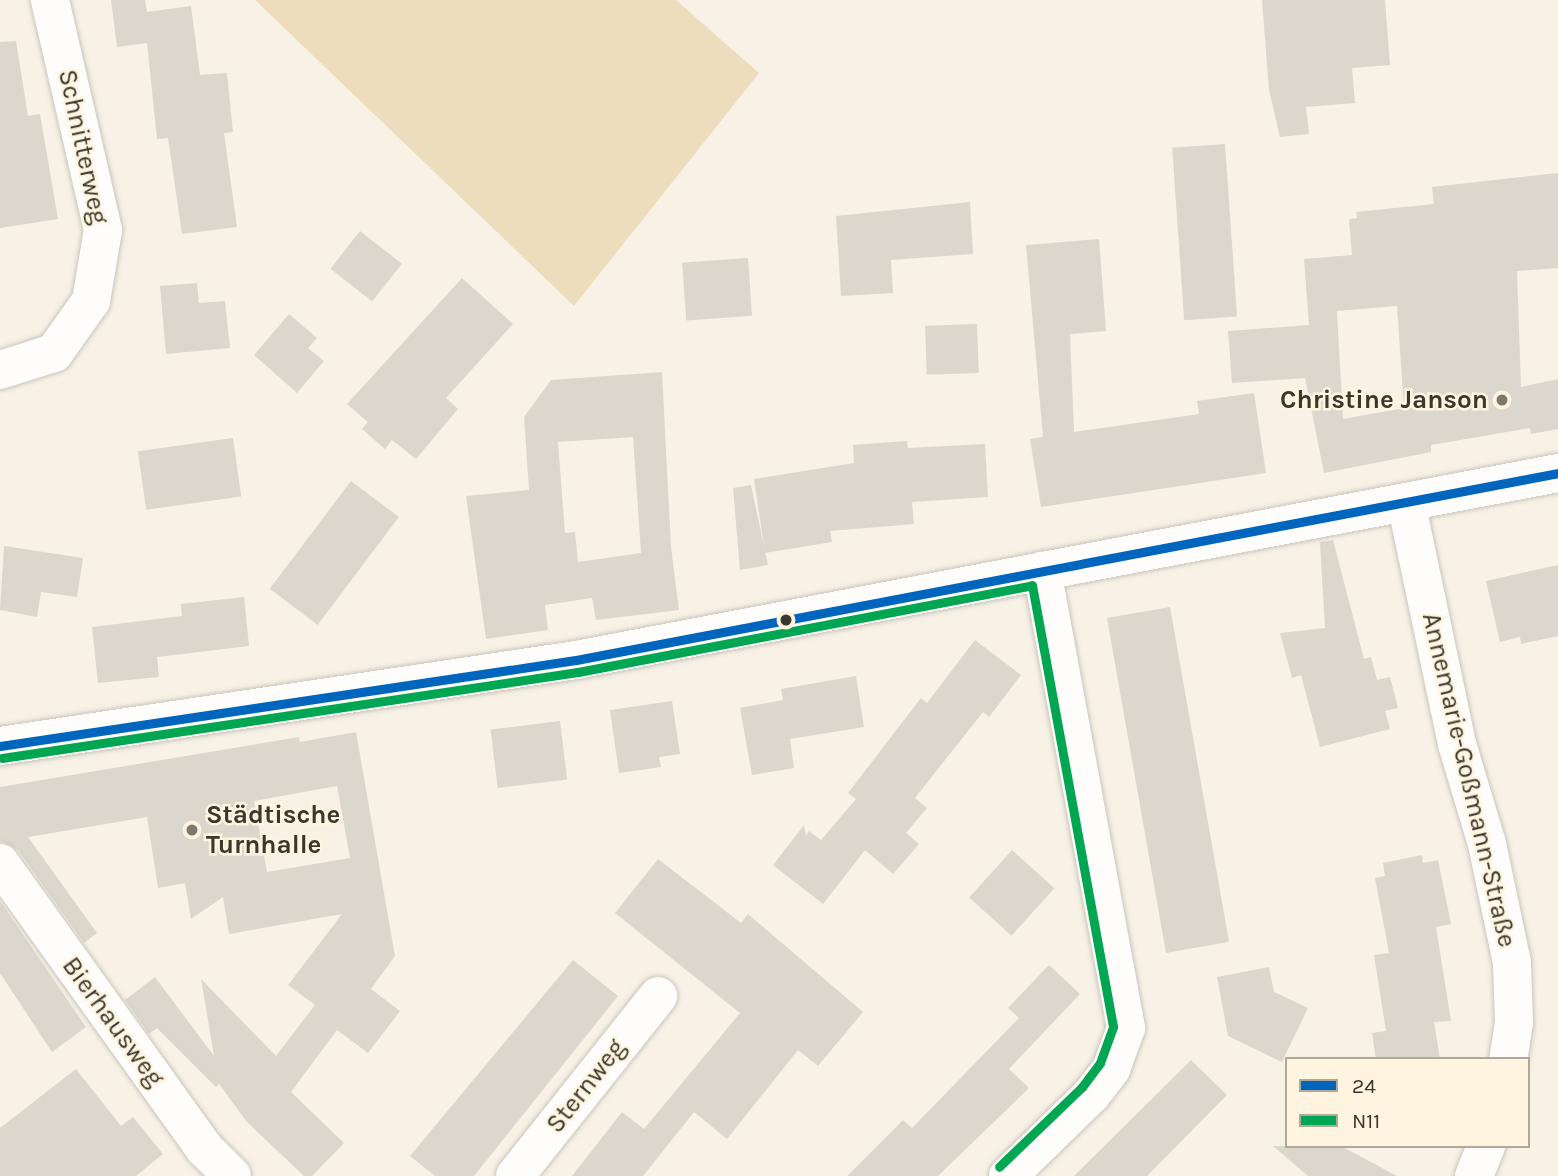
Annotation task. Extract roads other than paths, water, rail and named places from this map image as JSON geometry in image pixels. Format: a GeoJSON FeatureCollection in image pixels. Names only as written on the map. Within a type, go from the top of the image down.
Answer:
{"type":"FeatureCollection","features":[{"type":"Feature","properties":{"kind":"street","name":"Schnitterweg"},"geometry":{"type":"LineString","coordinates":[[0,370],[54,353],[91,301],[103,230],[50,0]]}},
{"type":"Feature","properties":{"kind":"street"},"geometry":{"type":"LineString","coordinates":[[0,746],[576,660],[1558,473]]}},
{"type":"Feature","properties":{"kind":"street","name":"Annemarie-Goßmann-Straße"},"geometry":{"type":"LineString","coordinates":[[1406,502],[1457,744],[1487,844],[1512,962],[1514,1023],[1508,1057]]}},
{"type":"Feature","properties":{"kind":"street"},"geometry":{"type":"LineString","coordinates":[[1008,1176],[1091,1095],[1122,1047],[1126,1028],[1042,571]]}},
{"type":"Feature","properties":{"kind":"street","name":"Bierhausweg"},"geometry":{"type":"LineString","coordinates":[[0,863],[205,1149],[232,1176]]}},
{"type":"Feature","properties":{"kind":"street","name":"Sternweg"},"geometry":{"type":"LineString","coordinates":[[515,1176],[658,996]]}},
{"type":"Feature","properties":{"kind":"street"},"geometry":{"type":"LineString","coordinates":[[1474,1176],[1485,1148]]}},
{"type":"Feature","properties":{"kind":"place","name":"Christine Janson"},"geometry":{"type":"Point","coordinates":[1502,400]}},
{"type":"Feature","properties":{"kind":"place","name":"Städtische Turnhalle"},"geometry":{"type":"Point","coordinates":[192,830]}}]}
